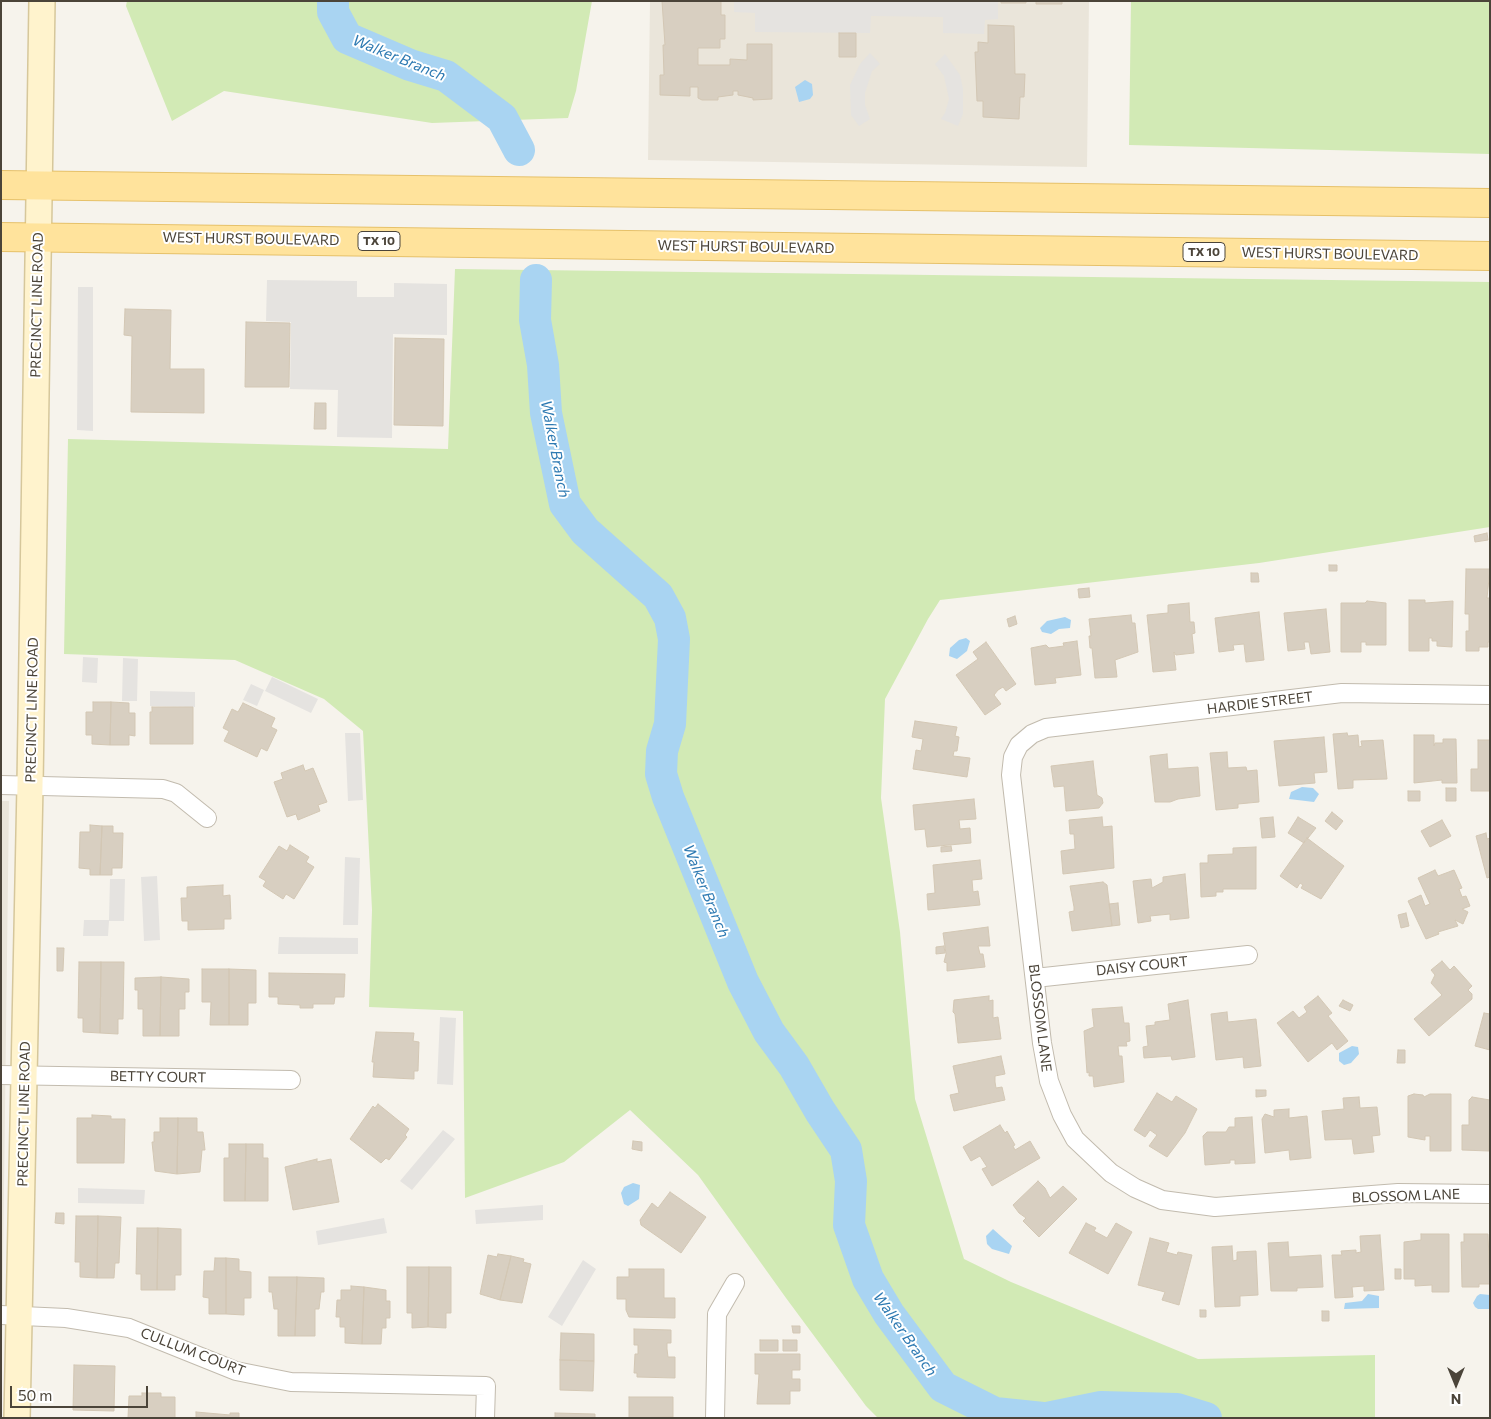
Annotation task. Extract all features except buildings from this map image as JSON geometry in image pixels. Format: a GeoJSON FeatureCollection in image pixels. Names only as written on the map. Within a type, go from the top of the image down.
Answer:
{"type":"FeatureCollection","features":[{"type":"Feature","properties":{"kind":"main road","name":"PRECINCT LINE ROAD"},"geometry":{"type":"LineString","coordinates":[[17,1418],[10,1315],[13,1075],[30,785],[42,1]]}},
{"type":"Feature","properties":{"kind":"main road"},"geometry":{"type":"LineString","coordinates":[[1,184],[1490,203]]}},
{"type":"Feature","properties":{"kind":"main road","name":"WEST HURST BOULEVARD"},"geometry":{"type":"LineString","coordinates":[[1,237],[1490,256]]}},
{"type":"Feature","properties":{"kind":"street","name":"HARDIE STREET"},"geometry":{"type":"LineString","coordinates":[[1032,734],[1046,728],[1342,693],[1490,695]]}},
{"type":"Feature","properties":{"kind":"street","name":"BLOSSOM LANE"},"geometry":{"type":"LineString","coordinates":[[1032,734],[1019,745],[1013,758],[1011,774],[1048,1081],[1062,1115],[1075,1138],[1091,1156],[1111,1174],[1135,1188],[1162,1200],[1215,1207],[1398,1193],[1490,1194]]}},
{"type":"Feature","properties":{"kind":"street"},"geometry":{"type":"LineString","coordinates":[[1,785],[163,789],[176,793],[207,818]]}},
{"type":"Feature","properties":{"kind":"street","name":"DAISY COURT"},"geometry":{"type":"LineString","coordinates":[[1035,978],[1248,955]]}},
{"type":"Feature","properties":{"kind":"street","name":"BETTY COURT"},"geometry":{"type":"LineString","coordinates":[[13,1075],[291,1080]]}},
{"type":"Feature","properties":{"kind":"street"},"geometry":{"type":"LineString","coordinates":[[715,1418],[717,1314],[735,1282]]}},
{"type":"Feature","properties":{"kind":"street","name":"CULLUM COURT"},"geometry":{"type":"LineString","coordinates":[[10,1315],[66,1318],[129,1328],[236,1371],[291,1382],[486,1386],[485,1418]]}},
{"type":"Feature","properties":{"kind":"shaded area"},"geometry":{"type":"Polygon","coordinates":[[[650,1],[1089,1],[1087,167],[648,160],[650,1]]]}},
{"type":"Feature","properties":{"kind":"shaded area"},"geometry":{"type":"Polygon","coordinates":[[[734,1],[998,1],[998,19],[985,20],[984,34],[943,33],[943,17],[871,16],[870,33],[755,32],[755,13],[734,12],[734,1]]]}},
{"type":"Feature","properties":{"kind":"shaded area"},"geometry":{"type":"Polygon","coordinates":[[[870,53],[880,64],[872,71],[865,93],[865,105],[870,119],[859,126],[851,115],[850,85],[860,64],[870,53]]]}},
{"type":"Feature","properties":{"kind":"shaded area"},"geometry":{"type":"Polygon","coordinates":[[[945,54],[960,75],[963,89],[963,114],[958,126],[941,119],[949,99],[944,76],[935,64],[945,54]]]}},
{"type":"Feature","properties":{"kind":"shaded area"},"geometry":{"type":"Polygon","coordinates":[[[267,280],[357,281],[357,297],[394,297],[394,283],[447,284],[447,335],[393,334],[392,438],[337,437],[338,390],[290,389],[291,322],[266,321],[267,280]]]}},
{"type":"Feature","properties":{"kind":"shaded area"},"geometry":{"type":"Polygon","coordinates":[[[78,287],[93,287],[93,431],[77,430],[78,287]]]}},
{"type":"Feature","properties":{"kind":"shaded area"},"geometry":{"type":"Polygon","coordinates":[[[83,657],[98,658],[97,683],[82,682],[83,657]]]}},
{"type":"Feature","properties":{"kind":"shaded area"},"geometry":{"type":"Polygon","coordinates":[[[123,658],[138,659],[137,701],[122,701],[123,658]]]}},
{"type":"Feature","properties":{"kind":"shaded area"},"geometry":{"type":"Polygon","coordinates":[[[272,677],[318,699],[311,713],[265,691],[272,677]]]}},
{"type":"Feature","properties":{"kind":"shaded area"},"geometry":{"type":"Polygon","coordinates":[[[251,684],[264,690],[257,706],[243,700],[251,684]]]}},
{"type":"Feature","properties":{"kind":"shaded area"},"geometry":{"type":"Polygon","coordinates":[[[150,691],[195,692],[195,707],[150,706],[150,691]]]}},
{"type":"Feature","properties":{"kind":"shaded area"},"geometry":{"type":"Polygon","coordinates":[[[345,733],[360,733],[363,800],[348,801],[345,733]]]}},
{"type":"Feature","properties":{"kind":"shaded area"},"geometry":{"type":"Polygon","coordinates":[[[1,801],[9,801],[1,1418],[1,801]]]}},
{"type":"Feature","properties":{"kind":"shaded area"},"geometry":{"type":"Polygon","coordinates":[[[345,857],[360,858],[358,925],[343,925],[345,857]]]}},
{"type":"Feature","properties":{"kind":"shaded area"},"geometry":{"type":"Polygon","coordinates":[[[157,876],[160,940],[144,941],[141,877],[157,876]]]}},
{"type":"Feature","properties":{"kind":"shaded area"},"geometry":{"type":"Polygon","coordinates":[[[110,879],[125,879],[124,921],[109,921],[108,936],[83,936],[84,920],[109,920],[110,879]]]}},
{"type":"Feature","properties":{"kind":"shaded area"},"geometry":{"type":"Polygon","coordinates":[[[279,937],[358,938],[358,954],[278,954],[279,937]]]}},
{"type":"Feature","properties":{"kind":"shaded area"},"geometry":{"type":"Polygon","coordinates":[[[440,1017],[456,1018],[453,1085],[437,1084],[440,1017]]]}},
{"type":"Feature","properties":{"kind":"shaded area"},"geometry":{"type":"Polygon","coordinates":[[[443,1130],[455,1139],[412,1190],[400,1181],[443,1130]]]}},
{"type":"Feature","properties":{"kind":"shaded area"},"geometry":{"type":"Polygon","coordinates":[[[78,1188],[145,1190],[144,1204],[78,1203],[78,1188]]]}},
{"type":"Feature","properties":{"kind":"shaded area"},"geometry":{"type":"Polygon","coordinates":[[[543,1205],[543,1220],[476,1224],[475,1210],[543,1205]]]}},
{"type":"Feature","properties":{"kind":"shaded area"},"geometry":{"type":"Polygon","coordinates":[[[384,1218],[387,1233],[318,1245],[316,1231],[384,1218]]]}},
{"type":"Feature","properties":{"kind":"shaded area"},"geometry":{"type":"Polygon","coordinates":[[[583,1260],[596,1269],[562,1326],[548,1317],[583,1260]]]}},
{"type":"Feature","properties":{"kind":"green space"},"geometry":{"type":"Polygon","coordinates":[[[127,1],[592,1],[576,91],[568,118],[432,123],[224,91],[172,121],[126,6],[127,1]]]}},
{"type":"Feature","properties":{"kind":"green space"},"geometry":{"type":"Polygon","coordinates":[[[1131,1],[1490,1],[1490,154],[1129,145],[1131,1]]]}},
{"type":"Feature","properties":{"kind":"green space"},"geometry":{"type":"Polygon","coordinates":[[[455,269],[1490,282],[1490,527],[1259,563],[940,600],[885,699],[881,798],[900,932],[915,1099],[964,1259],[1011,1282],[1198,1359],[1375,1355],[1375,1418],[878,1418],[866,1406],[786,1298],[698,1175],[630,1110],[564,1162],[465,1198],[463,1011],[369,1007],[372,910],[363,731],[324,699],[235,660],[64,654],[68,439],[448,449],[455,269]]]}},
{"type":"Feature","properties":{"kind":"water"},"geometry":{"type":"Polygon","coordinates":[[[805,80],[812,84],[813,95],[810,99],[799,102],[795,87],[805,80]]]}},
{"type":"Feature","properties":{"kind":"water"},"geometry":{"type":"Polygon","coordinates":[[[1065,617],[1071,620],[1070,628],[1059,629],[1051,634],[1042,632],[1040,628],[1047,621],[1065,617]]]}},
{"type":"Feature","properties":{"kind":"water"},"geometry":{"type":"Polygon","coordinates":[[[966,638],[970,641],[967,651],[957,659],[949,656],[950,648],[959,640],[966,638]]]}},
{"type":"Feature","properties":{"kind":"water"},"geometry":{"type":"Polygon","coordinates":[[[1302,787],[1313,788],[1319,794],[1314,802],[1289,799],[1291,792],[1302,787]]]}},
{"type":"Feature","properties":{"kind":"water"},"geometry":{"type":"Polygon","coordinates":[[[1352,1046],[1358,1047],[1359,1054],[1351,1063],[1344,1065],[1339,1061],[1339,1053],[1352,1046]]]}},
{"type":"Feature","properties":{"kind":"water"},"geometry":{"type":"Polygon","coordinates":[[[633,1183],[640,1185],[639,1199],[628,1206],[624,1204],[621,1193],[624,1187],[633,1183]]]}},
{"type":"Feature","properties":{"kind":"water"},"geometry":{"type":"Polygon","coordinates":[[[993,1229],[1012,1246],[1009,1254],[992,1249],[987,1244],[986,1236],[993,1229]]]}},
{"type":"Feature","properties":{"kind":"water"},"geometry":{"type":"Polygon","coordinates":[[[1368,1294],[1379,1296],[1379,1308],[1344,1309],[1345,1303],[1362,1301],[1368,1294]]]}},
{"type":"Feature","properties":{"kind":"water"},"geometry":{"type":"Polygon","coordinates":[[[1480,1294],[1490,1295],[1490,1309],[1478,1309],[1475,1307],[1473,1303],[1480,1294]]]}},
{"type":"Feature","properties":{"kind":"waterway","name":"Walker Branch"},"geometry":{"type":"LineString","coordinates":[[333,1],[333,12],[347,38],[410,65],[446,76],[502,118],[519,150]]}},
{"type":"Feature","properties":{"kind":"waterway","name":"Walker Branch"},"geometry":{"type":"LineString","coordinates":[[536,280],[535,320],[543,365],[546,413],[565,504],[585,531],[658,596],[670,618],[674,639],[670,724],[662,751],[661,774],[668,797],[743,982],[769,1032],[794,1066],[820,1111],[846,1150],[851,1181],[849,1225],[868,1279],[889,1314],[943,1387],[995,1413],[1043,1418]]}},
{"type":"Feature","properties":{"kind":"waterway","name":"Walker Branch"},"geometry":{"type":"LineString","coordinates":[[1047,1418],[1101,1407],[1177,1409],[1206,1418]]}}]}
